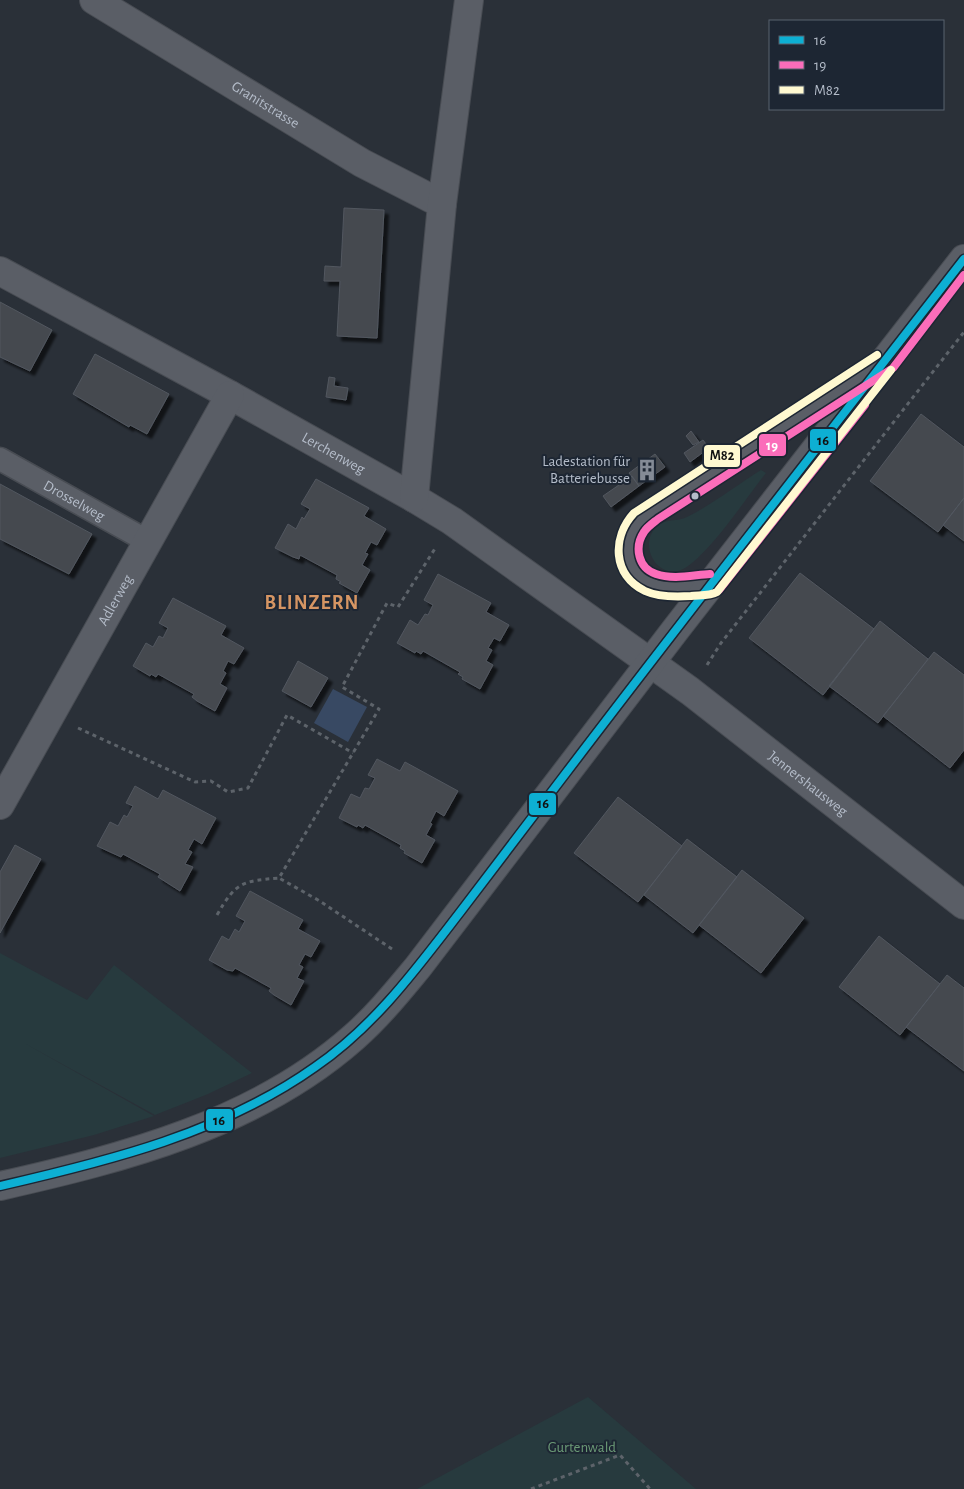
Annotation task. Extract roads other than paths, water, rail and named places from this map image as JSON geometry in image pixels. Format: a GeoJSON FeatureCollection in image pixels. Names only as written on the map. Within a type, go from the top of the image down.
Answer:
{"type":"FeatureCollection","features":[{"type":"Feature","properties":{"kind":"street","name":"Granitstrasse"},"geometry":{"type":"LineString","coordinates":[[94,0],[362,163],[442,204]]}},
{"type":"Feature","properties":{"kind":"street"},"geometry":{"type":"LineString","coordinates":[[414,498],[442,204],[469,0]]}},
{"type":"Feature","properties":{"kind":"street"},"geometry":{"type":"LineString","coordinates":[[0,1186],[88,1166],[163,1143],[218,1120],[270,1094],[315,1066],[353,1037],[389,1003],[964,259]]}},
{"type":"Feature","properties":{"kind":"street","name":"Lerchenweg"},"geometry":{"type":"LineString","coordinates":[[0,272],[230,395],[414,498],[452,521],[651,662]]}},
{"type":"Feature","properties":{"kind":"street","name":"Adlerweg"},"geometry":{"type":"LineString","coordinates":[[0,805],[52,716],[230,395]]}},
{"type":"Feature","properties":{"kind":"street","name":"Drosselweg"},"geometry":{"type":"LineString","coordinates":[[0,459],[149,542]]}},
{"type":"Feature","properties":{"kind":"street","name":"Jennershausweg"},"geometry":{"type":"LineString","coordinates":[[651,662],[964,905]]}},
{"type":"Feature","properties":{"kind":"lane"},"geometry":{"type":"LineString","coordinates":[[711,584],[661,586],[642,578],[631,564],[628,554],[628,543],[634,528],[652,511],[887,360]]}},
{"type":"Feature","properties":{"kind":"water"},"geometry":{"type":"Polygon","coordinates":[[[333,689],[367,707],[348,742],[314,723],[333,689]]]}},
{"type":"Feature","properties":{"kind":"place","name":"Ladestation für Batteriebusse"},"geometry":{"type":"Point","coordinates":[647,470]}},
{"type":"Feature","properties":{"kind":"district","name":"BLINZERN"},"geometry":{"type":"Point","coordinates":[312,602]}},
{"type":"Feature","properties":{"kind":"park label","name":"Gurtenwald"},"geometry":{"type":"Point","coordinates":[582,1447]}}]}
